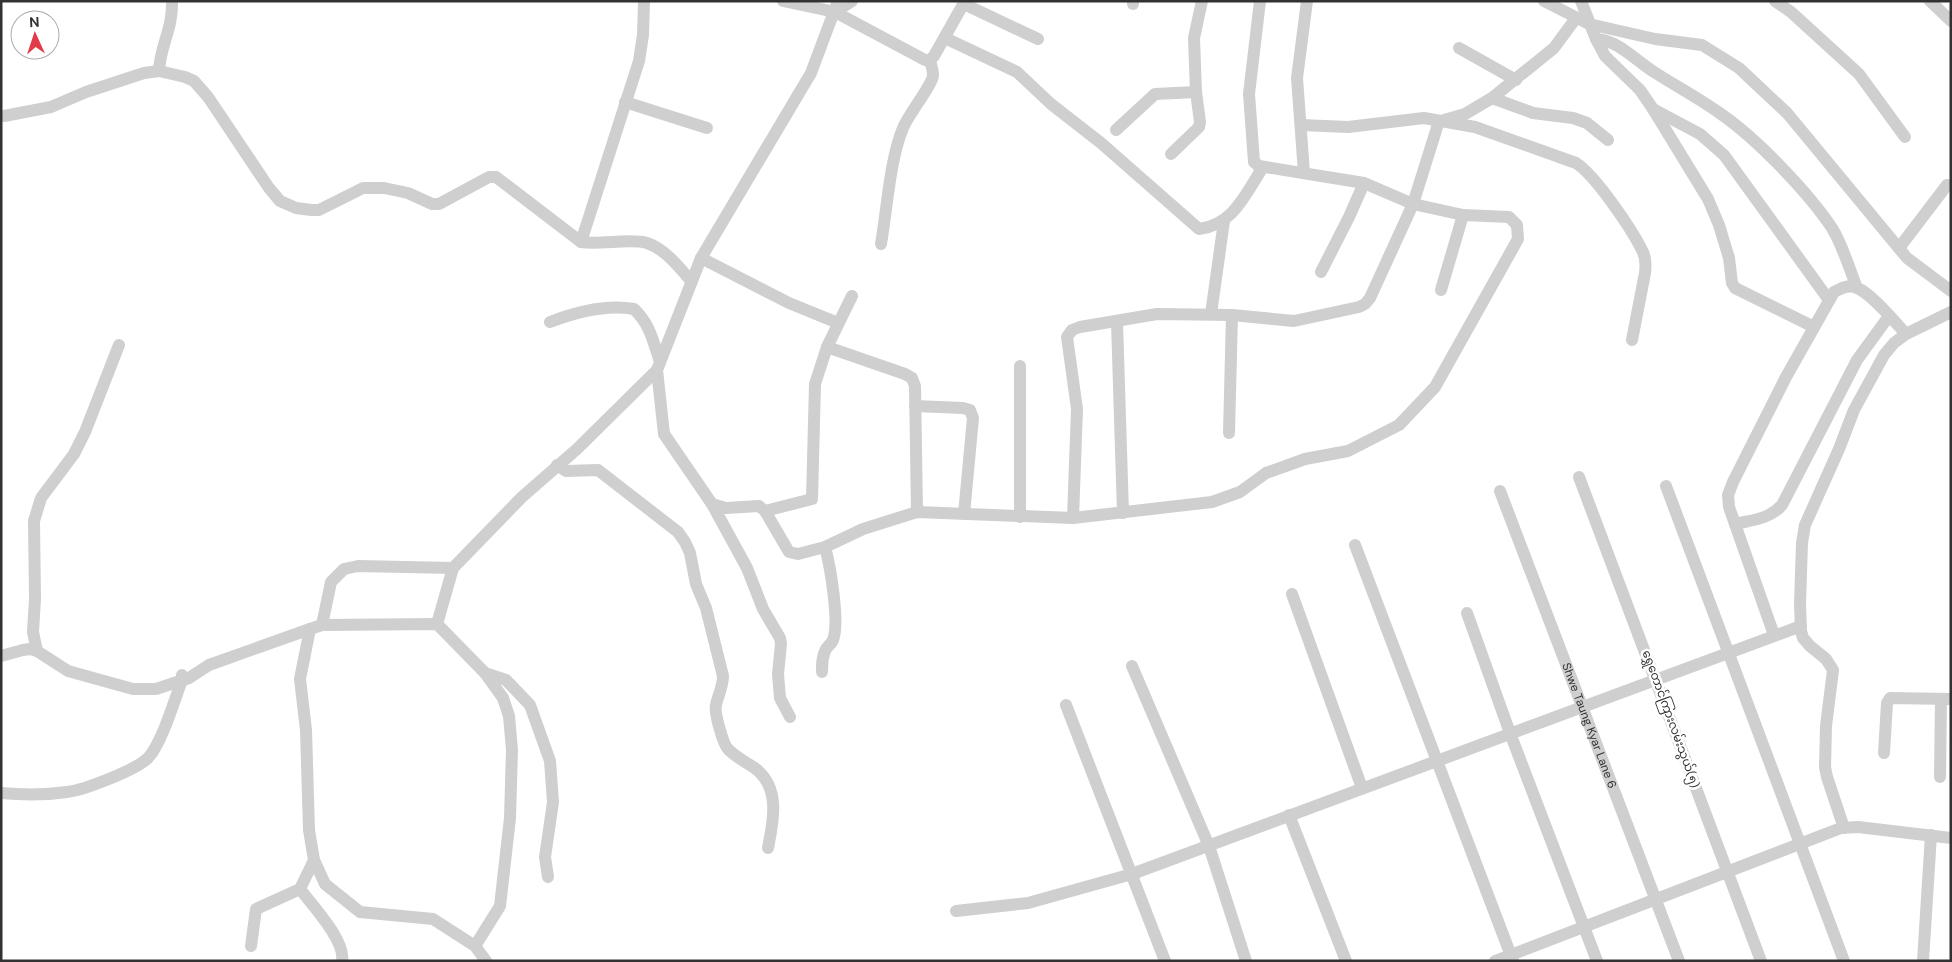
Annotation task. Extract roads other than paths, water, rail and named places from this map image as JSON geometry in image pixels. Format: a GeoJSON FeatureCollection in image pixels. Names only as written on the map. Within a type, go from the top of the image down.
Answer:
{"type":"FeatureCollection","features":[{"type":"Feature","properties":{"kind":"street"},"geometry":{"type":"LineString","coordinates":[[159,71],[160,58],[170,30],[172,1]]}},
{"type":"Feature","properties":{"kind":"street"},"geometry":{"type":"LineString","coordinates":[[581,242],[639,61],[643,35],[644,1]]}},
{"type":"Feature","properties":{"kind":"street"},"geometry":{"type":"LineString","coordinates":[[783,1],[837,7],[925,60],[930,60]]}},
{"type":"Feature","properties":{"kind":"street"},"geometry":{"type":"LineString","coordinates":[[436,624],[453,568],[522,497],[577,449],[658,366],[700,258],[811,72],[837,7],[852,1]]}},
{"type":"Feature","properties":{"kind":"street"},"geometry":{"type":"LineString","coordinates":[[1171,154],[1198,127],[1200,122],[1196,92],[1194,38],[1202,1]]}},
{"type":"Feature","properties":{"kind":"street"},"geometry":{"type":"LineString","coordinates":[[712,504],[726,508],[759,506],[766,511],[789,552],[798,554],[824,547],[863,529],[917,512],[1073,518],[1212,502],[1240,492],[1266,473],[1305,459],[1348,452],[1399,425],[1435,387],[1518,239],[1517,225],[1509,217],[1463,215],[1413,204],[1364,183],[1259,166],[1254,162],[1249,94],[1260,1]]}},
{"type":"Feature","properties":{"kind":"street"},"geometry":{"type":"LineString","coordinates":[[1544,1],[1589,24],[1655,39],[1702,45],[1739,68],[1787,113],[1907,258],[1951,291]]}},
{"type":"Feature","properties":{"kind":"street"},"geometry":{"type":"LineString","coordinates":[[1775,1],[1791,12],[1859,74],[1904,137]]}},
{"type":"Feature","properties":{"kind":"street"},"geometry":{"type":"LineString","coordinates":[[1930,1],[1951,21]]}},
{"type":"Feature","properties":{"kind":"street"},"geometry":{"type":"LineString","coordinates":[[1304,173],[1297,78],[1305,2]]}},
{"type":"Feature","properties":{"kind":"street"},"geometry":{"type":"LineString","coordinates":[[882,244],[896,148],[903,126],[917,102],[931,84],[933,76],[930,60],[965,3],[1038,39]]}},
{"type":"Feature","properties":{"kind":"street"},"geometry":{"type":"LineString","coordinates":[[1584,3],[1589,24],[1605,56],[1640,90],[1708,199],[1720,225],[1730,258],[1732,283],[1735,288],[1814,326]]}},
{"type":"Feature","properties":{"kind":"street"},"geometry":{"type":"LineString","coordinates":[[1439,121],[1465,114],[1492,98],[1516,80],[1554,48],[1576,18]]}},
{"type":"Feature","properties":{"kind":"street"},"geometry":{"type":"LineString","coordinates":[[945,38],[1017,72],[1051,104],[1100,143],[1199,229],[1224,221],[1237,207],[1260,172],[1259,166]]}},
{"type":"Feature","properties":{"kind":"street"},"geometry":{"type":"LineString","coordinates":[[1596,39],[1606,39],[1621,48],[1652,71],[1723,115],[1757,144],[1803,192],[1832,229],[1857,288],[1870,297],[1906,334]]}},
{"type":"Feature","properties":{"kind":"street"},"geometry":{"type":"LineString","coordinates":[[1459,48],[1516,80]]}},
{"type":"Feature","properties":{"kind":"street"},"geometry":{"type":"LineString","coordinates":[[4,116],[51,107],[95,89],[144,73],[159,71],[194,81],[208,97],[269,188],[280,201],[296,208],[319,210],[364,188],[384,188],[408,193],[432,204],[439,204],[489,177],[496,177],[581,242],[594,244],[646,243],[660,250],[674,261],[691,281]]}},
{"type":"Feature","properties":{"kind":"street"},"geometry":{"type":"LineString","coordinates":[[1116,130],[1155,94],[1196,92]]}},
{"type":"Feature","properties":{"kind":"street"},"geometry":{"type":"LineString","coordinates":[[1492,98],[1533,113],[1573,118],[1587,123],[1608,140]]}},
{"type":"Feature","properties":{"kind":"street"},"geometry":{"type":"LineString","coordinates":[[625,102],[707,128]]}},
{"type":"Feature","properties":{"kind":"street"},"geometry":{"type":"LineString","coordinates":[[1653,109],[1700,134],[1724,155],[1829,300]]}},
{"type":"Feature","properties":{"kind":"street"},"geometry":{"type":"LineString","coordinates":[[1300,125],[1348,127],[1424,118],[1475,127],[1583,167],[1612,203],[1643,251],[1645,273],[1632,340]]}},
{"type":"Feature","properties":{"kind":"street"},"geometry":{"type":"LineString","coordinates":[[1073,518],[1077,409],[1067,336],[1072,330],[1157,314],[1211,314],[1294,320],[1360,307],[1370,298],[1413,204],[1439,121]]}},
{"type":"Feature","properties":{"kind":"street"},"geometry":{"type":"LineString","coordinates":[[1321,272],[1364,183]]}},
{"type":"Feature","properties":{"kind":"street"},"geometry":{"type":"LineString","coordinates":[[1898,248],[1947,185]]}},
{"type":"Feature","properties":{"kind":"street"},"geometry":{"type":"LineString","coordinates":[[1441,290],[1463,215]]}},
{"type":"Feature","properties":{"kind":"street"},"geometry":{"type":"LineString","coordinates":[[1211,314],[1224,221]]}},
{"type":"Feature","properties":{"kind":"street"},"geometry":{"type":"LineString","coordinates":[[700,258],[789,303],[838,323]]}},
{"type":"Feature","properties":{"kind":"street"},"geometry":{"type":"LineString","coordinates":[[1774,636],[1729,507],[1728,496],[1733,482],[1786,377],[1829,300],[1834,292],[1841,288],[1857,288]]}},
{"type":"Feature","properties":{"kind":"street"},"geometry":{"type":"LineString","coordinates":[[766,511],[812,498],[815,384],[827,347],[852,296]]}},
{"type":"Feature","properties":{"kind":"street"},"geometry":{"type":"LineString","coordinates":[[550,322],[579,312],[612,308],[634,309],[643,317],[651,332],[658,366],[664,434],[712,504],[729,538],[748,568],[762,609],[780,638],[778,674],[780,698],[790,717]]}},
{"type":"Feature","properties":{"kind":"street"},"geometry":{"type":"LineString","coordinates":[[1844,828],[1825,767],[1826,726],[1832,670],[1826,659],[1803,638],[1801,626],[1802,544],[1805,524],[1840,449],[1854,410],[1884,355],[1894,343],[1906,334],[1951,312]]}},
{"type":"Feature","properties":{"kind":"street"},"geometry":{"type":"LineString","coordinates":[[1229,433],[1232,315]]}},
{"type":"Feature","properties":{"kind":"street"},"geometry":{"type":"LineString","coordinates":[[1735,524],[1768,516],[1776,512],[1782,505],[1857,360],[1889,316]]}},
{"type":"Feature","properties":{"kind":"street"},"geometry":{"type":"LineString","coordinates":[[1117,322],[1123,513]]}},
{"type":"Feature","properties":{"kind":"street"},"geometry":{"type":"LineString","coordinates":[[37,651],[33,632],[35,599],[34,521],[41,498],[74,454],[85,432],[119,345]]}},
{"type":"Feature","properties":{"kind":"street"},"geometry":{"type":"LineString","coordinates":[[827,347],[912,378],[915,386],[917,512]]}},
{"type":"Feature","properties":{"kind":"street"},"geometry":{"type":"LineString","coordinates":[[1020,366],[1020,517]]}},
{"type":"Feature","properties":{"kind":"street"},"geometry":{"type":"LineString","coordinates":[[915,406],[970,410],[973,418],[964,514]]}},
{"type":"Feature","properties":{"kind":"street"},"geometry":{"type":"LineString","coordinates":[[558,465],[566,471],[598,470],[678,532],[686,542],[723,676],[723,685],[715,708],[727,749],[758,771],[766,782],[773,798],[775,812],[768,848]]}},
{"type":"Feature","properties":{"kind":"street","name":"ရွှေတောင်ကြားလမ်းသွယ်(၅)"},"geometry":{"type":"LineString","coordinates":[[1579,477],[1761,961]]}},
{"type":"Feature","properties":{"kind":"street"},"geometry":{"type":"LineString","coordinates":[[1666,486],[1844,961]]}},
{"type":"Feature","properties":{"kind":"street","name":"Shwe Taung Kyar Lane 6"},"geometry":{"type":"LineString","coordinates":[[1500,491],[1679,961]]}},
{"type":"Feature","properties":{"kind":"street"},"geometry":{"type":"LineString","coordinates":[[1355,545],[1512,958]]}},
{"type":"Feature","properties":{"kind":"street"},"geometry":{"type":"LineString","coordinates":[[822,672],[822,658],[825,650],[833,640],[835,621],[829,563],[824,547]]}},
{"type":"Feature","properties":{"kind":"street"},"geometry":{"type":"LineString","coordinates":[[322,625],[332,582],[344,569],[358,566],[453,568]]}},
{"type":"Feature","properties":{"kind":"street"},"geometry":{"type":"LineString","coordinates":[[1292,594],[1362,788]]}},
{"type":"Feature","properties":{"kind":"street"},"geometry":{"type":"LineString","coordinates":[[1467,613],[1510,733],[1597,961]]}},
{"type":"Feature","properties":{"kind":"street"},"geometry":{"type":"LineString","coordinates":[[1,656],[23,650],[37,651],[68,671],[133,688],[156,689],[182,676],[189,678],[208,665],[322,625],[436,624],[486,673],[503,698],[509,716],[512,750],[510,818],[500,906],[475,946]]}},
{"type":"Feature","properties":{"kind":"street"},"geometry":{"type":"LineString","coordinates":[[956,912],[1028,903],[1132,874],[1801,626]]}},
{"type":"Feature","properties":{"kind":"street"},"geometry":{"type":"LineString","coordinates":[[310,629],[300,679],[306,730],[309,830],[314,860],[325,884],[360,912],[433,918],[475,946],[486,961]]}},
{"type":"Feature","properties":{"kind":"street"},"geometry":{"type":"LineString","coordinates":[[1132,666],[1209,846],[1246,961]]}},
{"type":"Feature","properties":{"kind":"street"},"geometry":{"type":"LineString","coordinates":[[486,673],[506,680],[530,705],[550,761],[553,802],[545,857],[548,877]]}},
{"type":"Feature","properties":{"kind":"street"},"geometry":{"type":"LineString","coordinates":[[1,793],[68,792],[120,774],[148,758],[160,736],[182,676]]}},
{"type":"Feature","properties":{"kind":"street"},"geometry":{"type":"LineString","coordinates":[[1884,753],[1887,703],[1890,698],[1946,699],[1940,777]]}},
{"type":"Feature","properties":{"kind":"street"},"geometry":{"type":"LineString","coordinates":[[1066,705],[1165,961]]}},
{"type":"Feature","properties":{"kind":"street"},"geometry":{"type":"LineString","coordinates":[[1289,815],[1346,961]]}},
{"type":"Feature","properties":{"kind":"street"},"geometry":{"type":"LineString","coordinates":[[1495,961],[1512,958],[1584,927],[1844,828],[1858,827],[1951,838]]}},
{"type":"Feature","properties":{"kind":"street"},"geometry":{"type":"LineString","coordinates":[[1922,961],[1931,835]]}},
{"type":"Feature","properties":{"kind":"street"},"geometry":{"type":"LineString","coordinates":[[250,946],[256,909],[300,889],[314,860]]}},
{"type":"Feature","properties":{"kind":"street"},"geometry":{"type":"LineString","coordinates":[[300,889],[338,940],[343,956],[342,961]]}}]}
